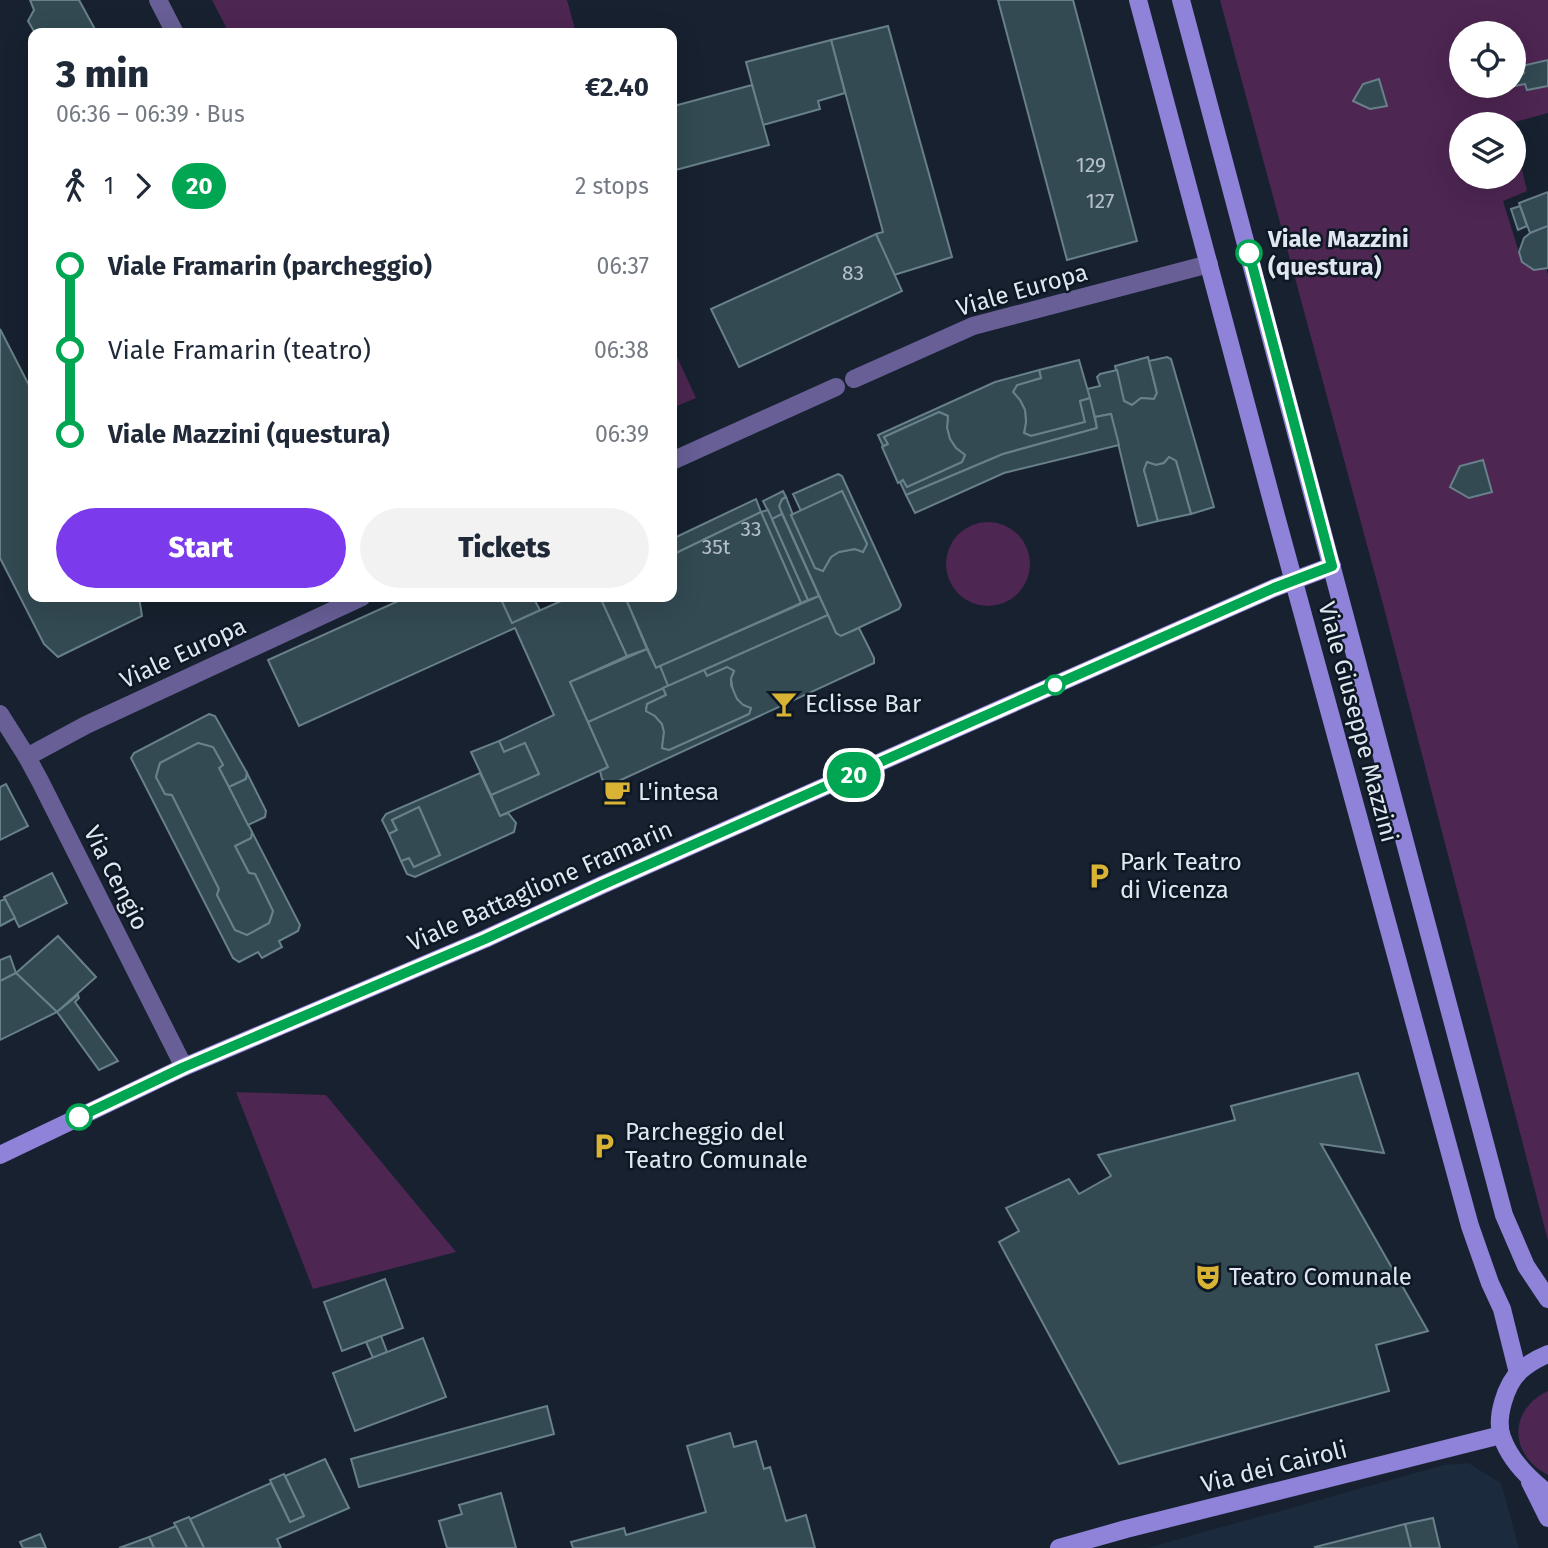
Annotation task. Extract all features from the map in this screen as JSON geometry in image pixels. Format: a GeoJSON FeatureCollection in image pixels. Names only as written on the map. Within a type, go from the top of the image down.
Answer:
{"type":"FeatureCollection","features":[{"type":"Feature","properties":{"kind":"main road","name":"Viale Giuseppe Mazzini"},"geometry":{"type":"LineString","coordinates":[[1138,0],[1469,1226],[1502,1310],[1518,1373]]}},
{"type":"Feature","properties":{"kind":"main road","name":"Viale Giuseppe Mazzini"},"geometry":{"type":"LineString","coordinates":[[1181,0],[1504,1214],[1526,1266],[1548,1299]]}},
{"type":"Feature","properties":{"kind":"main road","name":"Viale Battaglione Framarin"},"geometry":{"type":"LineString","coordinates":[[0,1155],[184,1067],[485,939],[1274,588],[1332,566]]}},
{"type":"Feature","properties":{"kind":"main road"},"geometry":{"type":"LineString","coordinates":[[1548,1354],[1536,1359],[1518,1373],[1505,1396],[1500,1415],[1501,1435],[1515,1462],[1529,1479],[1548,1518]]}},
{"type":"Feature","properties":{"kind":"main road","name":"Via dei Cairoli"},"geometry":{"type":"LineString","coordinates":[[1059,1548],[1501,1435]]}},
{"type":"Feature","properties":{"kind":"main road"},"geometry":{"type":"LineString","coordinates":[[1529,1479],[1548,1492]]}},
{"type":"Feature","properties":{"kind":"street"},"geometry":{"type":"LineString","coordinates":[[158,0],[172,28]]}},
{"type":"Feature","properties":{"kind":"street","name":"Viale Europa"},"geometry":{"type":"LineString","coordinates":[[853,379],[973,326],[1209,264]]}},
{"type":"Feature","properties":{"kind":"street"},"geometry":{"type":"LineString","coordinates":[[677,459],[836,387]]}},
{"type":"Feature","properties":{"kind":"street","name":"Viale Europa"},"geometry":{"type":"LineString","coordinates":[[27,757],[86,725],[351,602]]}},
{"type":"Feature","properties":{"kind":"street","name":"Via Cengio"},"geometry":{"type":"LineString","coordinates":[[0,715],[27,757],[184,1067]]}},
{"type":"Feature","properties":{"kind":"shaded area"},"geometry":{"type":"Polygon","coordinates":[[[212,0],[567,0],[575,28],[226,28],[212,0]]]}},
{"type":"Feature","properties":{"kind":"shaded area"},"geometry":{"type":"Polygon","coordinates":[[[1220,0],[1548,0],[1548,60],[1526,65],[1526,21],[1449,21],[1449,98],[1526,98],[1526,87],[1527,90],[1548,86],[1548,113],[1526,119],[1526,112],[1449,112],[1449,189],[1526,189],[1526,187],[1527,191],[1503,201],[1522,262],[1534,270],[1546,268],[1548,274],[1548,1241],[1384,608],[1220,0]],[[1379,79],[1363,84],[1354,100],[1370,109],[1386,106],[1379,79]],[[1483,460],[1460,466],[1450,487],[1469,498],[1491,492],[1483,460]]]}},
{"type":"Feature","properties":{"kind":"shaded area"},"geometry":{"type":"Polygon","coordinates":[[[677,357],[696,398],[677,406],[677,357]]]}},
{"type":"Feature","properties":{"kind":"shaded area"},"geometry":{"type":"Polygon","coordinates":[[[988,522],[1004,525],[1018,534],[1027,548],[1030,564],[1027,580],[1018,594],[1004,603],[988,606],[972,603],[958,594],[949,580],[946,564],[949,548],[958,534],[972,525],[988,522]]]}},
{"type":"Feature","properties":{"kind":"shaded area"},"geometry":{"type":"Polygon","coordinates":[[[236,1092],[326,1095],[456,1252],[313,1289],[236,1092]]]}},
{"type":"Feature","properties":{"kind":"shaded area"},"geometry":{"type":"Polygon","coordinates":[[[1548,1391],[1548,1475],[1526,1456],[1518,1433],[1526,1409],[1548,1391]]]}},
{"type":"Feature","properties":{"kind":"shaded area"},"geometry":{"type":"Polygon","coordinates":[[[1468,1463],[1501,1483],[1519,1548],[1147,1548],[1444,1465],[1468,1463]]]}},
{"type":"Feature","properties":{"kind":"building"},"geometry":{"type":"Polygon","coordinates":[[[30,0],[79,0],[94,28],[32,28],[28,21],[34,10],[30,0]]]}},
{"type":"Feature","properties":{"kind":"building"},"geometry":{"type":"Polygon","coordinates":[[[998,0],[1073,0],[1137,241],[1067,260],[998,0]]]}},
{"type":"Feature","properties":{"kind":"building"},"geometry":{"type":"Polygon","coordinates":[[[888,26],[952,257],[894,275],[876,234],[883,232],[831,40],[888,26]]]}},
{"type":"Feature","properties":{"kind":"building"},"geometry":{"type":"Polygon","coordinates":[[[831,40],[845,93],[818,101],[820,109],[763,125],[746,62],[831,40]]]}},
{"type":"Feature","properties":{"kind":"building"},"geometry":{"type":"Polygon","coordinates":[[[1548,60],[1548,86],[1527,90],[1526,65],[1548,60]]]}},
{"type":"Feature","properties":{"kind":"building"},"geometry":{"type":"Polygon","coordinates":[[[1379,79],[1387,106],[1370,109],[1353,101],[1363,84],[1379,79]]]}},
{"type":"Feature","properties":{"kind":"building"},"geometry":{"type":"Polygon","coordinates":[[[752,85],[769,145],[677,170],[677,105],[752,85]]]}},
{"type":"Feature","properties":{"kind":"building"},"geometry":{"type":"Polygon","coordinates":[[[1548,192],[1548,226],[1530,233],[1519,203],[1548,192]]]}},
{"type":"Feature","properties":{"kind":"building"},"geometry":{"type":"Polygon","coordinates":[[[1520,206],[1527,226],[1518,230],[1511,209],[1520,206]]]}},
{"type":"Feature","properties":{"kind":"building"},"geometry":{"type":"Polygon","coordinates":[[[1548,226],[1548,268],[1534,270],[1522,262],[1519,252],[1524,238],[1548,226]]]}},
{"type":"Feature","properties":{"kind":"building"},"geometry":{"type":"Polygon","coordinates":[[[876,234],[902,291],[739,367],[711,309],[876,234]]]}},
{"type":"Feature","properties":{"kind":"building"},"geometry":{"type":"Polygon","coordinates":[[[0,329],[28,383],[28,602],[140,602],[142,616],[58,657],[44,644],[0,558],[0,329]]]}},
{"type":"Feature","properties":{"kind":"building"},"geometry":{"type":"Polygon","coordinates":[[[1148,357],[1157,393],[1154,399],[1141,398],[1132,405],[1124,401],[1115,366],[1148,357]]]}},
{"type":"Feature","properties":{"kind":"building"},"geometry":{"type":"Polygon","coordinates":[[[1167,357],[1171,359],[1214,507],[1191,514],[1176,461],[1169,457],[1164,463],[1156,465],[1147,462],[1144,470],[1158,521],[1138,526],[1111,414],[1095,417],[1087,389],[1100,386],[1097,377],[1100,374],[1117,370],[1124,401],[1132,405],[1141,398],[1154,399],[1157,393],[1149,361],[1167,357]]]}},
{"type":"Feature","properties":{"kind":"building"},"geometry":{"type":"Polygon","coordinates":[[[1079,360],[1090,398],[1080,401],[1085,422],[1031,436],[1024,433],[1025,410],[1013,392],[1017,385],[1041,378],[1039,370],[1079,360]]]}},
{"type":"Feature","properties":{"kind":"building"},"geometry":{"type":"Polygon","coordinates":[[[1039,370],[1041,378],[1017,385],[1013,392],[1025,410],[1024,433],[1031,436],[1085,422],[1080,401],[1090,398],[1097,428],[1003,454],[906,495],[900,482],[903,480],[907,487],[962,462],[965,455],[950,439],[948,416],[939,412],[884,437],[888,444],[883,446],[878,435],[995,382],[1039,370]]]}},
{"type":"Feature","properties":{"kind":"building"},"geometry":{"type":"Polygon","coordinates":[[[939,412],[948,416],[950,439],[965,455],[962,462],[907,487],[903,480],[898,483],[882,447],[888,444],[884,437],[939,412]]]}},
{"type":"Feature","properties":{"kind":"building"},"geometry":{"type":"Polygon","coordinates":[[[1111,414],[1119,445],[1004,473],[915,513],[906,495],[1003,454],[1097,428],[1095,417],[1111,414]]]}},
{"type":"Feature","properties":{"kind":"building"},"geometry":{"type":"Polygon","coordinates":[[[1169,457],[1176,461],[1191,514],[1158,521],[1144,470],[1147,462],[1156,465],[1164,463],[1169,457]]]}},
{"type":"Feature","properties":{"kind":"building"},"geometry":{"type":"Polygon","coordinates":[[[1483,460],[1492,492],[1469,498],[1450,487],[1460,466],[1483,460]]]}},
{"type":"Feature","properties":{"kind":"building"},"geometry":{"type":"Polygon","coordinates":[[[838,474],[842,476],[901,605],[899,609],[841,636],[836,633],[779,506],[786,497],[791,515],[815,568],[823,571],[831,557],[839,552],[855,549],[863,552],[867,544],[842,491],[801,511],[793,494],[838,474]]]}},
{"type":"Feature","properties":{"kind":"building"},"geometry":{"type":"Polygon","coordinates":[[[783,491],[786,497],[779,506],[782,514],[772,519],[763,501],[783,491]]]}},
{"type":"Feature","properties":{"kind":"building"},"geometry":{"type":"Polygon","coordinates":[[[842,491],[867,544],[863,552],[855,549],[839,552],[831,557],[823,571],[815,568],[791,515],[842,491]]]}},
{"type":"Feature","properties":{"kind":"building"},"geometry":{"type":"Polygon","coordinates":[[[756,499],[761,512],[677,553],[677,537],[756,499]]]}},
{"type":"Feature","properties":{"kind":"building"},"geometry":{"type":"Polygon","coordinates":[[[768,510],[808,600],[801,603],[761,512],[768,510]]]}},
{"type":"Feature","properties":{"kind":"building"},"geometry":{"type":"Polygon","coordinates":[[[761,512],[801,603],[656,668],[627,602],[677,602],[677,553],[761,512]]]}},
{"type":"Feature","properties":{"kind":"building"},"geometry":{"type":"Polygon","coordinates":[[[782,514],[819,596],[808,600],[772,519],[782,514]]]}},
{"type":"Feature","properties":{"kind":"building"},"geometry":{"type":"Polygon","coordinates":[[[819,596],[828,615],[668,686],[660,666],[819,596]]]}},
{"type":"Feature","properties":{"kind":"building"},"geometry":{"type":"Polygon","coordinates":[[[396,602],[502,602],[512,623],[559,602],[602,602],[627,656],[570,682],[608,767],[500,816],[491,795],[539,774],[525,743],[504,752],[499,741],[554,715],[515,628],[299,726],[268,660],[396,602]]]}},
{"type":"Feature","properties":{"kind":"building"},"geometry":{"type":"Polygon","coordinates":[[[502,602],[536,602],[540,610],[512,623],[502,602]]]}},
{"type":"Feature","properties":{"kind":"building"},"geometry":{"type":"Polygon","coordinates":[[[602,602],[627,602],[647,649],[627,656],[602,602]]]}},
{"type":"Feature","properties":{"kind":"building"},"geometry":{"type":"Polygon","coordinates":[[[828,615],[836,633],[841,636],[859,628],[874,663],[610,785],[602,779],[600,771],[608,767],[588,722],[663,688],[666,695],[647,704],[646,711],[662,724],[662,748],[669,750],[749,714],[751,708],[743,705],[733,692],[731,678],[734,671],[727,667],[707,676],[704,670],[828,615]]]}},
{"type":"Feature","properties":{"kind":"building"},"geometry":{"type":"Polygon","coordinates":[[[647,649],[656,668],[660,666],[668,686],[588,722],[570,682],[647,649]]]}},
{"type":"Feature","properties":{"kind":"building"},"geometry":{"type":"Polygon","coordinates":[[[727,667],[734,671],[731,685],[737,699],[751,708],[749,714],[669,750],[662,748],[662,724],[646,711],[647,704],[666,695],[663,688],[704,670],[707,676],[727,667]]]}},
{"type":"Feature","properties":{"kind":"building"},"geometry":{"type":"Polygon","coordinates":[[[209,714],[215,716],[247,773],[246,779],[229,787],[219,768],[223,765],[213,747],[198,743],[160,763],[156,777],[165,794],[172,795],[219,889],[217,895],[235,930],[247,935],[269,923],[273,911],[255,874],[249,873],[235,846],[251,838],[252,832],[300,925],[298,931],[279,941],[282,947],[262,958],[258,952],[239,962],[233,958],[131,758],[134,753],[209,714]]]}},
{"type":"Feature","properties":{"kind":"building"},"geometry":{"type":"Polygon","coordinates":[[[499,741],[504,752],[525,743],[539,774],[491,795],[471,752],[499,741]]]}},
{"type":"Feature","properties":{"kind":"building"},"geometry":{"type":"Polygon","coordinates":[[[198,743],[213,747],[223,765],[219,768],[252,832],[251,838],[235,846],[249,873],[255,874],[273,911],[269,923],[247,935],[235,930],[217,895],[219,889],[172,795],[165,794],[156,777],[160,763],[198,743]]]}},
{"type":"Feature","properties":{"kind":"building"},"geometry":{"type":"Polygon","coordinates":[[[247,773],[266,811],[265,817],[248,825],[229,787],[246,779],[247,773]]]}},
{"type":"Feature","properties":{"kind":"building"},"geometry":{"type":"Polygon","coordinates":[[[480,773],[500,816],[508,813],[516,823],[514,832],[415,877],[407,874],[401,861],[409,858],[414,867],[440,855],[419,807],[392,820],[397,830],[389,834],[382,820],[386,814],[480,773]]]}},
{"type":"Feature","properties":{"kind":"building"},"geometry":{"type":"Polygon","coordinates":[[[6,784],[28,826],[0,840],[0,787],[6,784]]]}},
{"type":"Feature","properties":{"kind":"building"},"geometry":{"type":"Polygon","coordinates":[[[419,807],[440,855],[414,867],[409,858],[401,861],[389,834],[397,830],[392,820],[419,807]]]}},
{"type":"Feature","properties":{"kind":"building"},"geometry":{"type":"Polygon","coordinates":[[[52,873],[67,903],[19,927],[4,897],[52,873]]]}},
{"type":"Feature","properties":{"kind":"building"},"geometry":{"type":"Polygon","coordinates":[[[5,899],[15,918],[0,926],[0,901],[5,899]]]}},
{"type":"Feature","properties":{"kind":"building"},"geometry":{"type":"Polygon","coordinates":[[[58,936],[96,977],[57,1012],[16,973],[58,936]]]}},
{"type":"Feature","properties":{"kind":"building"},"geometry":{"type":"Polygon","coordinates":[[[10,956],[16,973],[0,981],[0,960],[10,956]]]}},
{"type":"Feature","properties":{"kind":"building"},"geometry":{"type":"Polygon","coordinates":[[[16,973],[57,1012],[0,1040],[0,981],[16,973]]]}},
{"type":"Feature","properties":{"kind":"building"},"geometry":{"type":"Polygon","coordinates":[[[78,995],[79,998],[75,1002],[118,1061],[99,1070],[57,1012],[78,995]]]}},
{"type":"Feature","properties":{"kind":"building","name":"Teatro Comunale"},"geometry":{"type":"Polygon","coordinates":[[[1358,1073],[1384,1153],[1321,1144],[1428,1331],[1376,1345],[1389,1391],[1119,1464],[999,1242],[1019,1231],[1006,1208],[1069,1179],[1079,1194],[1111,1176],[1098,1155],[1235,1120],[1231,1106],[1358,1073]]]}},
{"type":"Feature","properties":{"kind":"building"},"geometry":{"type":"Polygon","coordinates":[[[385,1279],[403,1328],[342,1351],[324,1302],[385,1279]]]}},
{"type":"Feature","properties":{"kind":"building"},"geometry":{"type":"Polygon","coordinates":[[[381,1336],[387,1352],[373,1358],[366,1342],[381,1336]]]}},
{"type":"Feature","properties":{"kind":"building"},"geometry":{"type":"Polygon","coordinates":[[[423,1338],[446,1397],[355,1431],[333,1373],[423,1338]]]}},
{"type":"Feature","properties":{"kind":"building"},"geometry":{"type":"Polygon","coordinates":[[[547,1406],[554,1434],[359,1487],[351,1459],[547,1406]]]}},
{"type":"Feature","properties":{"kind":"building"},"geometry":{"type":"Polygon","coordinates":[[[730,1433],[734,1447],[756,1441],[764,1469],[770,1467],[786,1521],[806,1515],[815,1548],[573,1548],[571,1542],[624,1528],[626,1535],[706,1512],[687,1446],[730,1433]]]}},
{"type":"Feature","properties":{"kind":"building"},"geometry":{"type":"Polygon","coordinates":[[[325,1459],[349,1508],[277,1539],[281,1548],[204,1548],[190,1519],[271,1483],[290,1522],[304,1516],[285,1476],[325,1459]]]}},
{"type":"Feature","properties":{"kind":"building"},"geometry":{"type":"Polygon","coordinates":[[[284,1474],[304,1516],[290,1522],[270,1480],[284,1474]]]}},
{"type":"Feature","properties":{"kind":"building"},"geometry":{"type":"Polygon","coordinates":[[[501,1493],[516,1548],[447,1548],[439,1521],[462,1514],[459,1505],[501,1493]]]}},
{"type":"Feature","properties":{"kind":"building"},"geometry":{"type":"Polygon","coordinates":[[[189,1517],[204,1548],[187,1548],[174,1523],[189,1517]]]}},
{"type":"Feature","properties":{"kind":"building"},"geometry":{"type":"Polygon","coordinates":[[[1433,1518],[1440,1548],[1411,1548],[1405,1524],[1433,1518]]]}},
{"type":"Feature","properties":{"kind":"building"},"geometry":{"type":"Polygon","coordinates":[[[1405,1524],[1411,1548],[1315,1547],[1405,1524]]]}},
{"type":"Feature","properties":{"kind":"building"},"geometry":{"type":"Polygon","coordinates":[[[176,1526],[187,1548],[154,1548],[149,1537],[176,1526]]]}},
{"type":"Feature","properties":{"kind":"building"},"geometry":{"type":"Polygon","coordinates":[[[40,1534],[46,1548],[23,1548],[20,1542],[40,1534]]]}},
{"type":"Feature","properties":{"kind":"building"},"geometry":{"type":"Polygon","coordinates":[[[149,1537],[154,1548],[119,1548],[149,1537]]]}},
{"type":"Feature","properties":{"kind":"bus line","name":"20"},"geometry":{"type":"LineString","coordinates":[[79,1117],[247,1039],[437,960],[1274,588],[1332,566],[1249,253]]}},
{"type":"Feature","properties":{"kind":"place","name":"Viale Mazzini (questura)"},"geometry":{"type":"Point","coordinates":[1249,253]}},
{"type":"Feature","properties":{"kind":"place","name":"Eclisse Bar"},"geometry":{"type":"Point","coordinates":[784,704]}},
{"type":"Feature","properties":{"kind":"place","name":"L'intesa"},"geometry":{"type":"Point","coordinates":[617,792]}},
{"type":"Feature","properties":{"kind":"place","name":"Park Teatro di Vicenza"},"geometry":{"type":"Point","coordinates":[1099,876]}},
{"type":"Feature","properties":{"kind":"place","name":"Parcheggio del Teatro Comunale"},"geometry":{"type":"Point","coordinates":[604,1146]}},
{"type":"Feature","properties":{"kind":"place","name":"Teatro Comunale"},"geometry":{"type":"Point","coordinates":[1208,1277]}}]}
